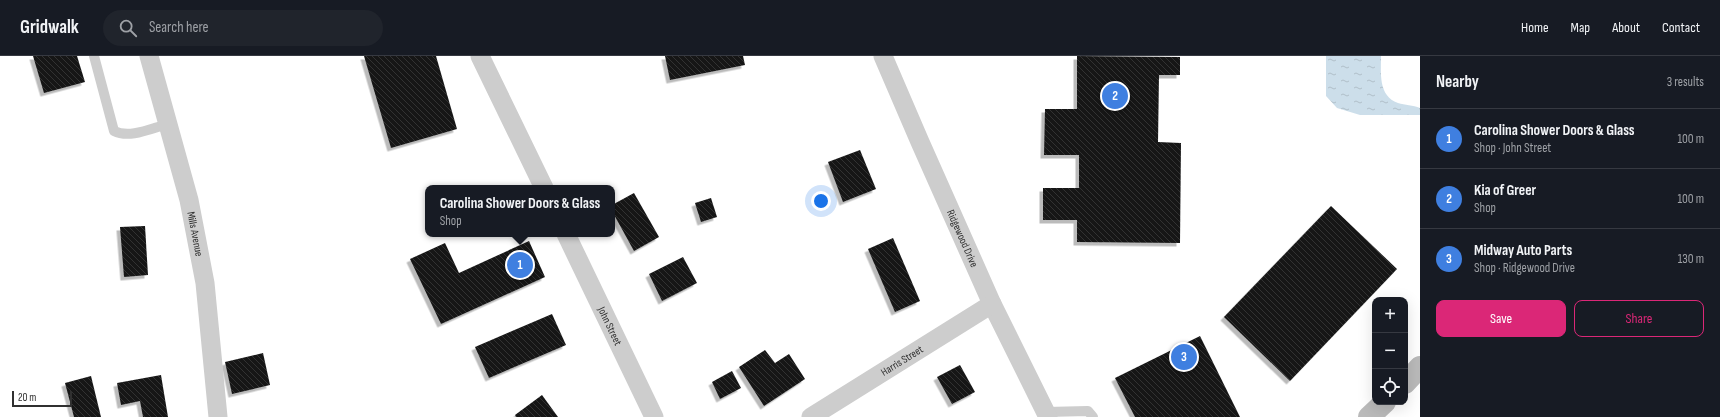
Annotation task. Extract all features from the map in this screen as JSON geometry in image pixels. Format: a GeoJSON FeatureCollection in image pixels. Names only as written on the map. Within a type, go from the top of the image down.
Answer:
{"type":"FeatureCollection","features":[{"type":"Feature","properties":{"kind":"main road"},"geometry":{"type":"LineString","coordinates":[[1408,380],[1420,367]]}},
{"type":"Feature","properties":{"kind":"street","name":"Mills Avenue"},"geometry":{"type":"LineString","coordinates":[[149,56],[189,200],[205,283],[218,417]]}},
{"type":"Feature","properties":{"kind":"street"},"geometry":{"type":"LineString","coordinates":[[480,56],[543,185]]}},
{"type":"Feature","properties":{"kind":"street","name":"Ridgewood Drive"},"geometry":{"type":"LineString","coordinates":[[883,56],[992,304],[1047,414]]}},
{"type":"Feature","properties":{"kind":"street","name":"John Street"},"geometry":{"type":"LineString","coordinates":[[567,237],[654,417]]}},
{"type":"Feature","properties":{"kind":"street","name":"Harris Street"},"geometry":{"type":"LineString","coordinates":[[811,417],[992,304]]}},
{"type":"Feature","properties":{"kind":"lane"},"geometry":{"type":"LineString","coordinates":[[94,56],[114,131],[121,135],[131,134],[168,124]]}},
{"type":"Feature","properties":{"kind":"lane"},"geometry":{"type":"LineString","coordinates":[[1047,414],[1088,411],[1093,417]]}},
{"type":"Feature","properties":{"kind":"water"},"geometry":{"type":"Polygon","coordinates":[[[1326,56],[1381,56],[1382,83],[1387,95],[1398,103],[1420,108],[1420,115],[1360,115],[1337,108],[1326,96],[1326,56]]]}},
{"type":"Feature","properties":{"kind":"building"},"geometry":{"type":"Polygon","coordinates":[[[33,56],[77,56],[85,82],[44,93],[33,56]]]}},
{"type":"Feature","properties":{"kind":"building"},"geometry":{"type":"Polygon","coordinates":[[[364,56],[436,56],[457,129],[391,148],[364,56]]]}},
{"type":"Feature","properties":{"kind":"building"},"geometry":{"type":"Polygon","coordinates":[[[665,56],[743,56],[745,65],[670,80],[665,56]]]}},
{"type":"Feature","properties":{"kind":"building"},"geometry":{"type":"Polygon","coordinates":[[[1077,56],[1180,57],[1180,75],[1159,75],[1158,142],[1181,143],[1180,243],[1077,242],[1077,220],[1043,220],[1043,188],[1079,188],[1079,155],[1044,155],[1045,109],[1077,109],[1077,56]]]}},
{"type":"Feature","properties":{"kind":"building"},"geometry":{"type":"Polygon","coordinates":[[[860,150],[876,189],[843,202],[828,162],[860,150]]]}},
{"type":"Feature","properties":{"kind":"building"},"geometry":{"type":"Polygon","coordinates":[[[634,193],[659,237],[634,251],[615,216],[615,203],[634,193]]]}},
{"type":"Feature","properties":{"kind":"building"},"geometry":{"type":"Polygon","coordinates":[[[711,198],[717,217],[701,222],[695,203],[711,198]]]}},
{"type":"Feature","properties":{"kind":"building"},"geometry":{"type":"Polygon","coordinates":[[[1331,206],[1397,269],[1290,381],[1224,317],[1331,206]]]}},
{"type":"Feature","properties":{"kind":"building"},"geometry":{"type":"Polygon","coordinates":[[[145,226],[148,275],[124,277],[120,227],[145,226]]]}},
{"type":"Feature","properties":{"kind":"building"},"geometry":{"type":"Polygon","coordinates":[[[893,238],[920,301],[895,312],[868,249],[893,238]]]}},
{"type":"Feature","properties":{"kind":"building"},"geometry":{"type":"Polygon","coordinates":[[[529,241],[545,277],[441,324],[410,259],[445,243],[459,273],[529,241]]]}},
{"type":"Feature","properties":{"kind":"building"},"geometry":{"type":"Polygon","coordinates":[[[683,257],[697,283],[662,301],[649,274],[683,257]]]}},
{"type":"Feature","properties":{"kind":"building"},"geometry":{"type":"Polygon","coordinates":[[[552,314],[566,345],[489,378],[475,347],[552,314]]]}},
{"type":"Feature","properties":{"kind":"building"},"geometry":{"type":"Polygon","coordinates":[[[1200,336],[1240,417],[1135,417],[1115,378],[1200,336]]]}},
{"type":"Feature","properties":{"kind":"building"},"geometry":{"type":"Polygon","coordinates":[[[765,350],[775,363],[789,354],[805,379],[764,406],[739,367],[765,350]]]}},
{"type":"Feature","properties":{"kind":"building"},"geometry":{"type":"Polygon","coordinates":[[[263,353],[270,385],[232,394],[225,362],[263,353]]]}},
{"type":"Feature","properties":{"kind":"building"},"geometry":{"type":"Polygon","coordinates":[[[960,365],[975,392],[952,404],[937,377],[960,365]]]}},
{"type":"Feature","properties":{"kind":"building"},"geometry":{"type":"Polygon","coordinates":[[[732,371],[741,388],[720,399],[712,382],[732,371]]]}},
{"type":"Feature","properties":{"kind":"building"},"geometry":{"type":"Polygon","coordinates":[[[161,375],[168,417],[143,417],[140,401],[121,405],[117,383],[161,375]]]}},
{"type":"Feature","properties":{"kind":"building"},"geometry":{"type":"Polygon","coordinates":[[[91,376],[101,417],[74,417],[65,383],[91,376]]]}},
{"type":"Feature","properties":{"kind":"building"},"geometry":{"type":"Polygon","coordinates":[[[542,395],[558,417],[516,417],[515,415],[542,395]]]}},
{"type":"Feature","properties":{"kind":"place","name":"Kia of Greer"},"geometry":{"type":"Point","coordinates":[1115,96]}},
{"type":"Feature","properties":{"kind":"place","name":"Carolina Shower Doors & Glass"},"geometry":{"type":"Point","coordinates":[520,265]}},
{"type":"Feature","properties":{"kind":"place","name":"Midway Auto Parts"},"geometry":{"type":"Point","coordinates":[1184,357]}}]}
